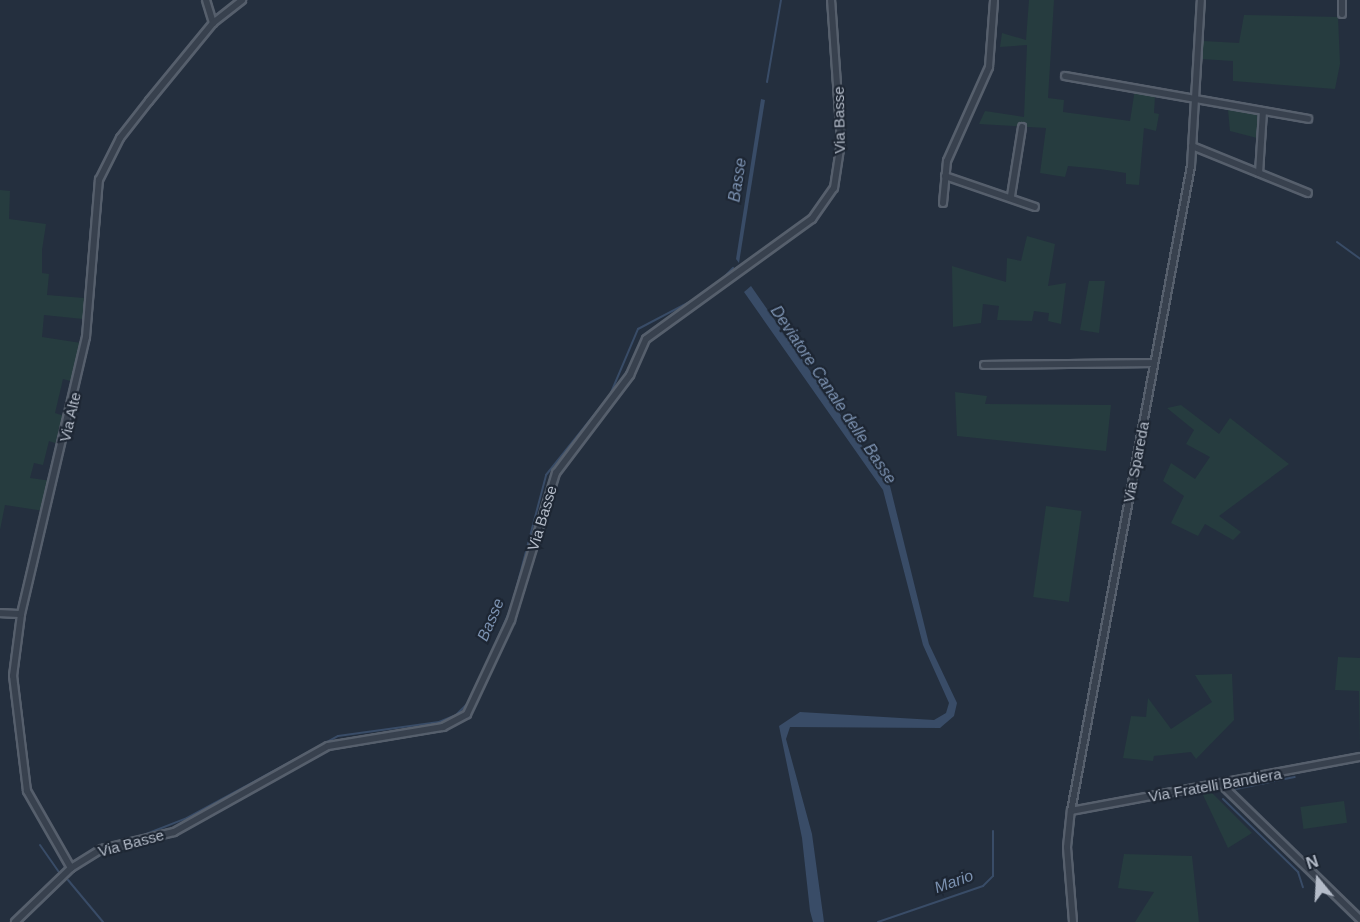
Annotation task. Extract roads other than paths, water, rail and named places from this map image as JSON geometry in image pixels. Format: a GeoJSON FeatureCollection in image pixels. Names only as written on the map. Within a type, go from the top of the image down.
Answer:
{"type":"FeatureCollection","features":[{"type":"Feature","properties":{"kind":"street"},"geometry":{"type":"LineString","coordinates":[[206,0],[213,23]]}},
{"type":"Feature","properties":{"kind":"street","name":"Via Alte"},"geometry":{"type":"LineString","coordinates":[[71,868],[38,814],[21,764],[12,692],[21,614],[86,337],[99,180],[120,138],[213,23],[242,0]]}},
{"type":"Feature","properties":{"kind":"street","name":"Via Basse"},"geometry":{"type":"LineString","coordinates":[[15,922],[71,868],[102,849],[174,832],[328,746],[443,727],[467,714],[511,620],[556,473],[630,375],[646,339],[812,219],[834,188],[841,142],[831,0]]}},
{"type":"Feature","properties":{"kind":"street"},"geometry":{"type":"LineString","coordinates":[[943,203],[945,176],[989,68],[993,0]]}},
{"type":"Feature","properties":{"kind":"street","name":"Via Spareda"},"geometry":{"type":"LineString","coordinates":[[1073,922],[1067,847],[1071,811],[1154,363],[1191,146],[1191,100],[1201,0]]}},
{"type":"Feature","properties":{"kind":"street"},"geometry":{"type":"LineString","coordinates":[[1342,0],[1342,14]]}},
{"type":"Feature","properties":{"kind":"street"},"geometry":{"type":"LineString","coordinates":[[1065,76],[1308,119]]}},
{"type":"Feature","properties":{"kind":"street"},"geometry":{"type":"LineString","coordinates":[[1259,173],[1263,111]]}},
{"type":"Feature","properties":{"kind":"street"},"geometry":{"type":"LineString","coordinates":[[1011,196],[1022,127]]}},
{"type":"Feature","properties":{"kind":"street"},"geometry":{"type":"LineString","coordinates":[[1191,146],[1308,194]]}},
{"type":"Feature","properties":{"kind":"street"},"geometry":{"type":"LineString","coordinates":[[945,176],[1011,196],[1035,207]]}},
{"type":"Feature","properties":{"kind":"street"},"geometry":{"type":"LineString","coordinates":[[984,365],[1154,363]]}},
{"type":"Feature","properties":{"kind":"street"},"geometry":{"type":"LineString","coordinates":[[0,613],[21,614]]}},
{"type":"Feature","properties":{"kind":"street","name":"Via Fratelli Bandiera"},"geometry":{"type":"LineString","coordinates":[[1071,811],[1360,758]]}},
{"type":"Feature","properties":{"kind":"street"},"geometry":{"type":"LineString","coordinates":[[1221,784],[1360,919]]}},
{"type":"Feature","properties":{"kind":"water"},"geometry":{"type":"Polygon","coordinates":[[[761,99],[765,100],[739,263],[736,259],[761,99]]]}},
{"type":"Feature","properties":{"kind":"water"},"geometry":{"type":"Polygon","coordinates":[[[751,286],[890,486],[929,644],[957,703],[954,716],[940,728],[790,727],[786,739],[812,834],[824,922],[813,922],[810,911],[802,838],[779,726],[800,712],[934,720],[946,713],[949,703],[923,645],[883,490],[744,292],[751,286]]]}},
{"type":"Feature","properties":{"kind":"waterway","name":"Basse"},"geometry":{"type":"LineString","coordinates":[[767,82],[781,0]]}},
{"type":"Feature","properties":{"kind":"waterway"},"geometry":{"type":"LineString","coordinates":[[1337,242],[1360,259]]}},
{"type":"Feature","properties":{"kind":"waterway","name":"Basse"},"geometry":{"type":"LineString","coordinates":[[714,287],[733,268]]}},
{"type":"Feature","properties":{"kind":"waterway","name":"Basse"},"geometry":{"type":"LineString","coordinates":[[483,674],[512,605],[546,475],[610,395],[638,329],[699,297]]}},
{"type":"Feature","properties":{"kind":"waterway","name":"Basse"},"geometry":{"type":"LineString","coordinates":[[141,836],[187,818],[338,736],[439,722],[456,715],[470,701]]}},
{"type":"Feature","properties":{"kind":"waterway"},"geometry":{"type":"LineString","coordinates":[[1231,790],[1295,777]]}},
{"type":"Feature","properties":{"kind":"waterway"},"geometry":{"type":"LineString","coordinates":[[1223,799],[1298,872],[1303,887]]}},
{"type":"Feature","properties":{"kind":"waterway","name":"Mario"},"geometry":{"type":"LineString","coordinates":[[878,922],[983,886],[993,876],[993,831]]}},
{"type":"Feature","properties":{"kind":"waterway"},"geometry":{"type":"LineString","coordinates":[[40,845],[58,871]]}},
{"type":"Feature","properties":{"kind":"waterway"},"geometry":{"type":"LineString","coordinates":[[68,880],[103,922]]}},
{"type":"Feature","properties":{"kind":"water label","name":"Deviatore Canale delle Basse"},"geometry":{"type":"Point","coordinates":[833,395]}}]}
